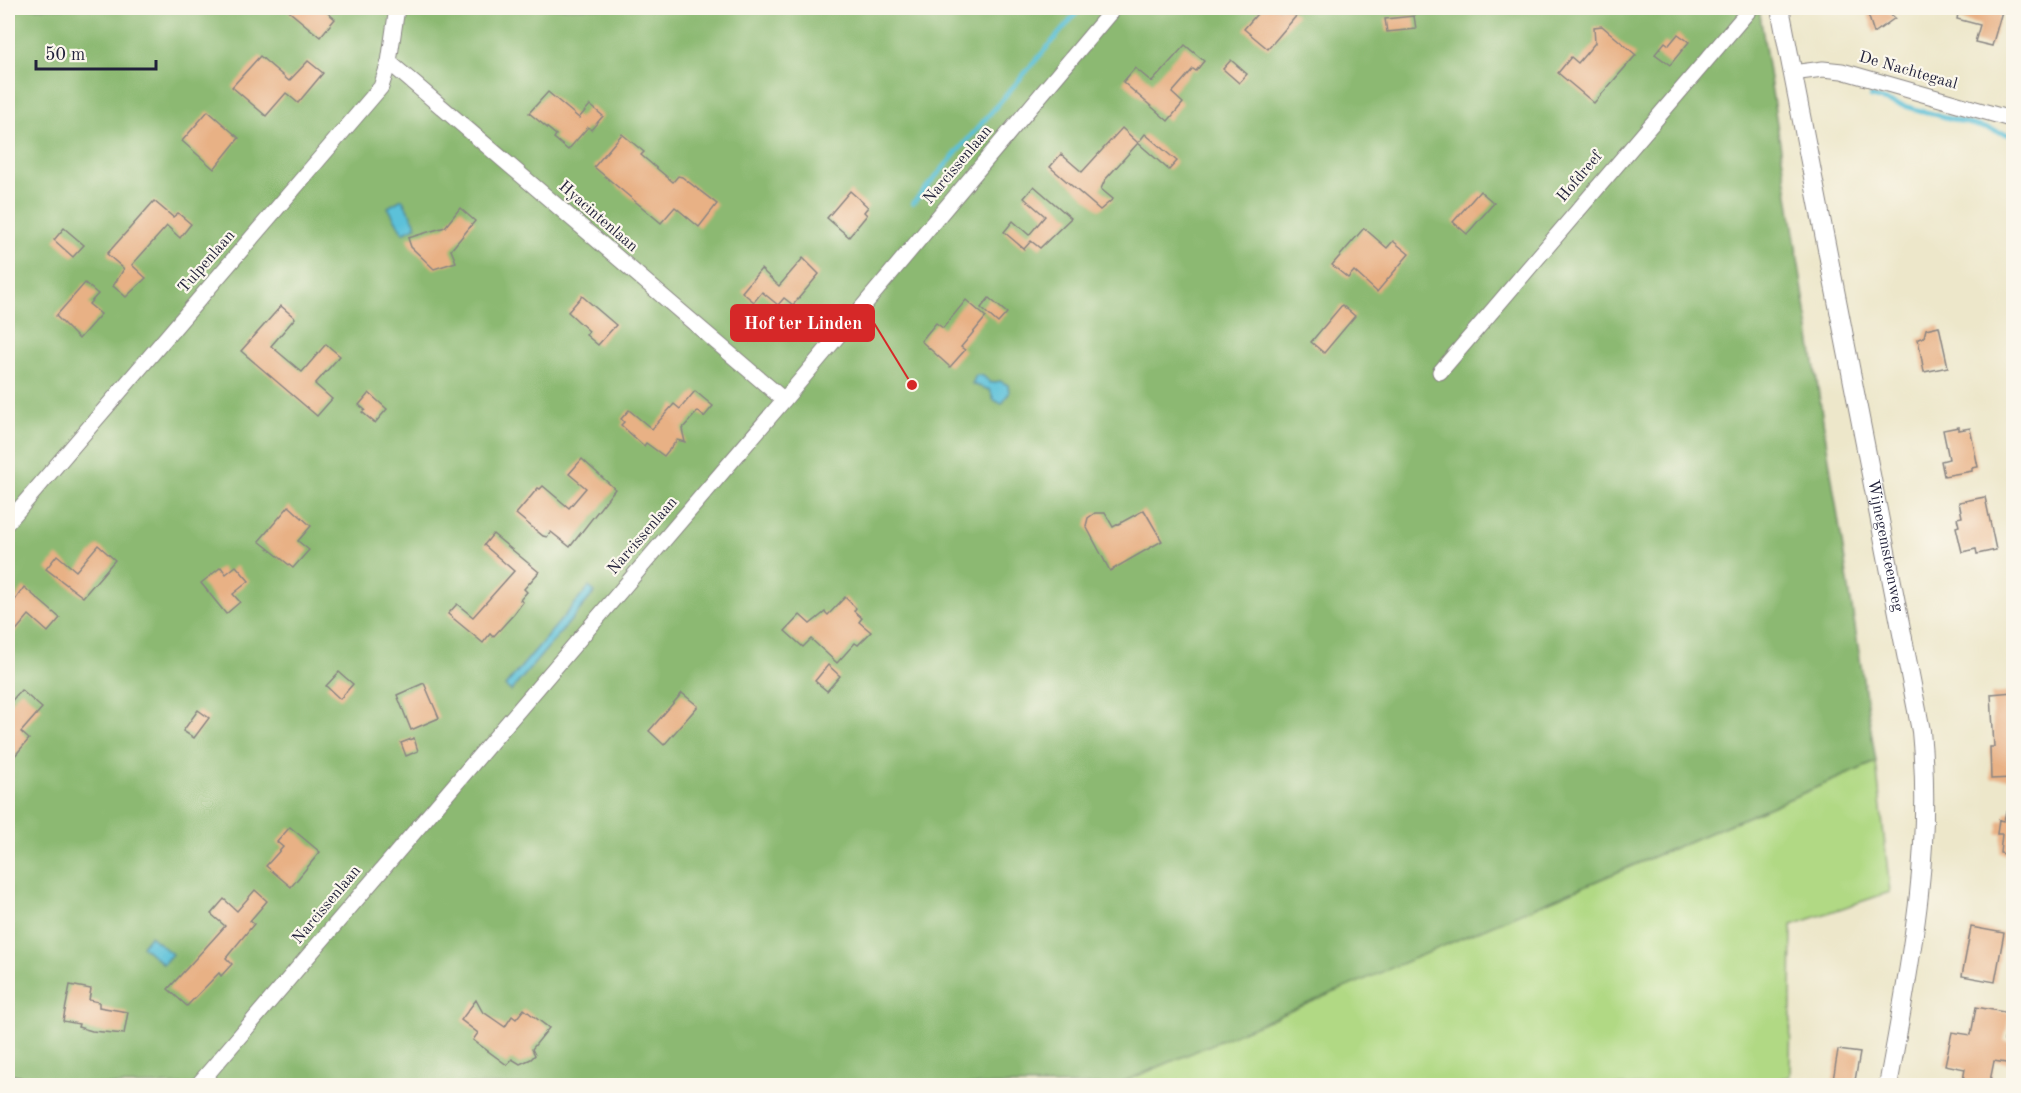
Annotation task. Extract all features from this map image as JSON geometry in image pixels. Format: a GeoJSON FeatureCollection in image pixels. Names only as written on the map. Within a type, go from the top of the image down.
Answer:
{"type":"FeatureCollection","features":[{"type":"Feature","properties":{"kind":"street","name":"Tulpenlaan"},"geometry":{"type":"LineString","coordinates":[[8,522],[381,87],[389,62],[397,8]]}},
{"type":"Feature","properties":{"kind":"street","name":"Narcissenlaan"},"geometry":{"type":"LineString","coordinates":[[197,1086],[784,400],[1114,8]]}},
{"type":"Feature","properties":{"kind":"street","name":"Hofdreef"},"geometry":{"type":"LineString","coordinates":[[1440,372],[1751,8]]}},
{"type":"Feature","properties":{"kind":"street","name":"Wijnegemsteenweg"},"geometry":{"type":"LineString","coordinates":[[1779,8],[1913,681],[1925,770],[1925,851],[1918,912],[1888,1086]]}},
{"type":"Feature","properties":{"kind":"street","name":"Hyacintenlaan"},"geometry":{"type":"LineString","coordinates":[[389,62],[784,400]]}},
{"type":"Feature","properties":{"kind":"street","name":"De Nachtegaal"},"geometry":{"type":"LineString","coordinates":[[1792,73],[1823,69],[1842,71],[2013,120]]}},
{"type":"Feature","properties":{"kind":"street"},"geometry":{"type":"LineString","coordinates":[[8,1084],[20,1086]]}},
{"type":"Feature","properties":{"kind":"green space"},"geometry":{"type":"Polygon","coordinates":[[[8,8],[1759,8],[1876,762],[1116,1085],[8,1085],[8,8]]]}},
{"type":"Feature","properties":{"kind":"green space"},"geometry":{"type":"Polygon","coordinates":[[[1876,762],[1890,892],[1792,925],[1790,1076],[1760,1086],[1116,1085],[1876,762]]]}},
{"type":"Feature","properties":{"kind":"water"},"geometry":{"type":"Polygon","coordinates":[[[402,199],[417,226],[403,233],[388,207],[402,199]]]}},
{"type":"Feature","properties":{"kind":"water"},"geometry":{"type":"Polygon","coordinates":[[[976,375],[983,376],[991,383],[1000,381],[1008,385],[1009,393],[1002,404],[994,400],[990,390],[972,384],[976,375]]]}},
{"type":"Feature","properties":{"kind":"water"},"geometry":{"type":"Polygon","coordinates":[[[589,587],[595,592],[511,691],[505,686],[589,587]]]}},
{"type":"Feature","properties":{"kind":"water"},"geometry":{"type":"Polygon","coordinates":[[[150,936],[172,954],[163,964],[142,946],[150,936]]]}},
{"type":"Feature","properties":{"kind":"building"},"geometry":{"type":"Polygon","coordinates":[[[285,8],[322,8],[335,19],[320,37],[285,8]]]}},
{"type":"Feature","properties":{"kind":"building"},"geometry":{"type":"Polygon","coordinates":[[[1262,8],[1288,8],[1297,15],[1268,49],[1244,29],[1262,8]]]}},
{"type":"Feature","properties":{"kind":"building"},"geometry":{"type":"Polygon","coordinates":[[[1866,8],[1884,8],[1895,18],[1874,33],[1866,8]]]}},
{"type":"Feature","properties":{"kind":"building"},"geometry":{"type":"Polygon","coordinates":[[[1959,8],[2003,8],[1992,46],[1975,42],[1980,25],[1957,19],[1959,8]]]}},
{"type":"Feature","properties":{"kind":"building"},"geometry":{"type":"Polygon","coordinates":[[[1414,16],[1416,29],[1387,32],[1385,19],[1414,16]]]}},
{"type":"Feature","properties":{"kind":"building"},"geometry":{"type":"Polygon","coordinates":[[[1602,26],[1636,55],[1594,103],[1558,73],[1571,57],[1578,63],[1595,43],[1594,27],[1602,26]]]}},
{"type":"Feature","properties":{"kind":"building"},"geometry":{"type":"Polygon","coordinates":[[[1678,34],[1689,42],[1670,65],[1655,54],[1665,42],[1669,45],[1678,34]]]}},
{"type":"Feature","properties":{"kind":"building"},"geometry":{"type":"Polygon","coordinates":[[[1185,45],[1204,61],[1196,71],[1193,69],[1172,93],[1183,103],[1168,121],[1123,82],[1135,68],[1152,82],[1185,45]]]}},
{"type":"Feature","properties":{"kind":"building"},"geometry":{"type":"Polygon","coordinates":[[[260,56],[289,81],[308,61],[323,73],[298,103],[286,93],[266,116],[232,87],[260,56]]]}},
{"type":"Feature","properties":{"kind":"building"},"geometry":{"type":"Polygon","coordinates":[[[1231,60],[1247,74],[1239,83],[1223,69],[1231,60]]]}},
{"type":"Feature","properties":{"kind":"building"},"geometry":{"type":"Polygon","coordinates":[[[548,92],[579,118],[590,105],[603,116],[591,130],[588,127],[568,150],[554,138],[556,135],[529,113],[548,92]]]}},
{"type":"Feature","properties":{"kind":"building"},"geometry":{"type":"Polygon","coordinates":[[[208,111],[239,138],[214,169],[182,141],[208,111]]]}},
{"type":"Feature","properties":{"kind":"building"},"geometry":{"type":"Polygon","coordinates":[[[1122,128],[1138,143],[1105,180],[1101,189],[1113,199],[1100,210],[1050,167],[1061,154],[1082,172],[1122,128]]]}},
{"type":"Feature","properties":{"kind":"building"},"geometry":{"type":"Polygon","coordinates":[[[622,134],[644,152],[641,155],[673,182],[678,176],[682,177],[717,204],[699,227],[675,207],[661,223],[594,167],[622,134]]]}},
{"type":"Feature","properties":{"kind":"building"},"geometry":{"type":"Polygon","coordinates":[[[1145,134],[1177,161],[1169,170],[1138,143],[1145,134]]]}},
{"type":"Feature","properties":{"kind":"building"},"geometry":{"type":"Polygon","coordinates":[[[1034,186],[1071,218],[1040,248],[1031,241],[1024,249],[1004,232],[1013,221],[1029,235],[1045,216],[1024,198],[1034,186]]]}},
{"type":"Feature","properties":{"kind":"building"},"geometry":{"type":"Polygon","coordinates":[[[850,191],[868,207],[864,212],[867,215],[849,237],[827,218],[850,191]]]}},
{"type":"Feature","properties":{"kind":"building"},"geometry":{"type":"Polygon","coordinates":[[[1480,191],[1494,203],[1467,234],[1453,222],[1480,191]]]}},
{"type":"Feature","properties":{"kind":"building"},"geometry":{"type":"Polygon","coordinates":[[[154,201],[173,217],[178,213],[191,224],[180,238],[167,226],[132,265],[146,278],[126,297],[113,286],[124,269],[107,254],[154,201]]]}},
{"type":"Feature","properties":{"kind":"building"},"geometry":{"type":"Polygon","coordinates":[[[460,208],[475,221],[451,250],[456,262],[434,269],[411,247],[408,238],[445,227],[460,208]]]}},
{"type":"Feature","properties":{"kind":"building"},"geometry":{"type":"Polygon","coordinates":[[[64,228],[84,245],[73,257],[54,240],[64,228]]]}},
{"type":"Feature","properties":{"kind":"building"},"geometry":{"type":"Polygon","coordinates":[[[1364,228],[1387,248],[1393,241],[1409,254],[1377,292],[1354,271],[1348,278],[1332,265],[1364,228]]]}},
{"type":"Feature","properties":{"kind":"building"},"geometry":{"type":"Polygon","coordinates":[[[803,258],[819,274],[793,305],[784,298],[778,305],[762,292],[754,302],[742,292],[761,269],[779,286],[803,258]]]}},
{"type":"Feature","properties":{"kind":"building"},"geometry":{"type":"Polygon","coordinates":[[[85,283],[98,294],[89,304],[101,314],[79,339],[56,316],[85,283]]]}},
{"type":"Feature","properties":{"kind":"building"},"geometry":{"type":"Polygon","coordinates":[[[582,296],[616,325],[598,345],[586,335],[589,331],[568,312],[582,296]]]}},
{"type":"Feature","properties":{"kind":"building"},"geometry":{"type":"Polygon","coordinates":[[[989,298],[1007,313],[998,323],[981,308],[989,298]]]}},
{"type":"Feature","properties":{"kind":"building"},"geometry":{"type":"Polygon","coordinates":[[[966,300],[986,317],[961,347],[965,350],[950,367],[921,341],[936,323],[943,328],[966,300]]]}},
{"type":"Feature","properties":{"kind":"building"},"geometry":{"type":"Polygon","coordinates":[[[1342,305],[1355,316],[1324,353],[1311,342],[1342,305]]]}},
{"type":"Feature","properties":{"kind":"building"},"geometry":{"type":"Polygon","coordinates":[[[281,306],[295,318],[271,346],[302,372],[326,344],[340,356],[315,384],[332,399],[317,416],[241,351],[281,306]]]}},
{"type":"Feature","properties":{"kind":"building"},"geometry":{"type":"Polygon","coordinates":[[[1939,326],[1948,367],[1924,372],[1918,339],[1924,337],[1926,329],[1939,326]]]}},
{"type":"Feature","properties":{"kind":"building"},"geometry":{"type":"Polygon","coordinates":[[[695,391],[713,406],[704,417],[698,411],[682,429],[685,442],[677,440],[664,456],[646,443],[644,446],[621,425],[624,422],[621,419],[629,410],[652,429],[674,404],[680,409],[695,391]]]}},
{"type":"Feature","properties":{"kind":"building"},"geometry":{"type":"Polygon","coordinates":[[[369,393],[387,409],[375,423],[362,412],[365,410],[359,405],[369,393]]]}},
{"type":"Feature","properties":{"kind":"building"},"geometry":{"type":"Polygon","coordinates":[[[1959,427],[1959,430],[1970,428],[1978,467],[1972,468],[1972,471],[1944,476],[1941,461],[1949,459],[1943,430],[1959,427]]]}},
{"type":"Feature","properties":{"kind":"building"},"geometry":{"type":"Polygon","coordinates":[[[582,459],[615,489],[570,547],[551,532],[547,537],[543,536],[516,514],[538,488],[543,486],[569,508],[586,488],[569,474],[582,459]]]}},
{"type":"Feature","properties":{"kind":"building"},"geometry":{"type":"Polygon","coordinates":[[[1985,497],[1996,550],[1977,554],[1976,549],[1962,552],[1956,527],[1959,526],[1957,518],[1962,517],[1959,502],[1985,497]]]}},
{"type":"Feature","properties":{"kind":"building"},"geometry":{"type":"Polygon","coordinates":[[[289,506],[311,526],[298,541],[309,550],[293,568],[259,541],[289,506]]]}},
{"type":"Feature","properties":{"kind":"building"},"geometry":{"type":"Polygon","coordinates":[[[1144,510],[1162,541],[1110,571],[1086,526],[1088,518],[1095,513],[1105,513],[1113,527],[1144,510]]]}},
{"type":"Feature","properties":{"kind":"building"},"geometry":{"type":"Polygon","coordinates":[[[493,534],[539,572],[524,589],[527,592],[520,600],[523,602],[514,614],[493,637],[490,634],[483,643],[448,614],[457,604],[473,617],[514,571],[484,545],[493,534]]]}},
{"type":"Feature","properties":{"kind":"building"},"geometry":{"type":"Polygon","coordinates":[[[98,545],[115,560],[83,597],[46,569],[57,555],[76,571],[98,545]]]}},
{"type":"Feature","properties":{"kind":"building"},"geometry":{"type":"Polygon","coordinates":[[[236,566],[249,581],[233,594],[240,602],[226,614],[201,583],[221,567],[226,574],[236,566]]]}},
{"type":"Feature","properties":{"kind":"building"},"geometry":{"type":"Polygon","coordinates":[[[24,587],[60,618],[48,632],[29,615],[8,640],[8,610],[24,587]]]}},
{"type":"Feature","properties":{"kind":"building"},"geometry":{"type":"Polygon","coordinates":[[[845,597],[856,608],[854,611],[862,618],[859,622],[871,632],[858,645],[855,643],[837,663],[811,639],[803,647],[785,631],[800,615],[810,624],[825,612],[828,615],[845,597]]]}},
{"type":"Feature","properties":{"kind":"building"},"geometry":{"type":"Polygon","coordinates":[[[828,665],[840,676],[827,691],[815,681],[828,665]]]}},
{"type":"Feature","properties":{"kind":"building"},"geometry":{"type":"Polygon","coordinates":[[[339,672],[353,684],[340,699],[326,686],[339,672]]]}},
{"type":"Feature","properties":{"kind":"building"},"geometry":{"type":"Polygon","coordinates":[[[424,683],[439,718],[411,730],[397,695],[424,683]]]}},
{"type":"Feature","properties":{"kind":"building"},"geometry":{"type":"Polygon","coordinates":[[[21,690],[42,708],[21,732],[29,739],[8,764],[8,705],[21,690]]]}},
{"type":"Feature","properties":{"kind":"building"},"geometry":{"type":"Polygon","coordinates":[[[2013,692],[2013,778],[1991,779],[1990,747],[1994,747],[1991,694],[2013,692]]]}},
{"type":"Feature","properties":{"kind":"building"},"geometry":{"type":"Polygon","coordinates":[[[682,693],[698,706],[664,745],[649,731],[682,693]]]}},
{"type":"Feature","properties":{"kind":"building"},"geometry":{"type":"Polygon","coordinates":[[[198,710],[209,718],[194,738],[183,731],[198,710]]]}},
{"type":"Feature","properties":{"kind":"building"},"geometry":{"type":"Polygon","coordinates":[[[414,738],[418,751],[406,756],[401,743],[414,738]]]}},
{"type":"Feature","properties":{"kind":"building"},"geometry":{"type":"Polygon","coordinates":[[[2006,812],[2013,812],[2013,856],[2000,853],[2002,834],[1997,834],[1999,820],[2004,821],[2006,812]]]}},
{"type":"Feature","properties":{"kind":"building"},"geometry":{"type":"Polygon","coordinates":[[[290,827],[320,852],[291,887],[266,866],[283,847],[277,842],[290,827]]]}},
{"type":"Feature","properties":{"kind":"building"},"geometry":{"type":"Polygon","coordinates":[[[255,890],[267,901],[250,921],[254,924],[226,958],[232,964],[221,976],[219,973],[187,1006],[168,989],[225,926],[211,914],[224,899],[237,911],[255,890]]]}},
{"type":"Feature","properties":{"kind":"building"},"geometry":{"type":"Polygon","coordinates":[[[1971,927],[2004,933],[1995,982],[1962,976],[1971,927]]]}},
{"type":"Feature","properties":{"kind":"building"},"geometry":{"type":"Polygon","coordinates":[[[70,985],[91,989],[89,1000],[99,1002],[99,1007],[128,1012],[124,1034],[92,1031],[78,1027],[79,1024],[63,1021],[70,985]]]}},
{"type":"Feature","properties":{"kind":"building"},"geometry":{"type":"Polygon","coordinates":[[[476,1000],[482,1011],[505,1027],[512,1016],[516,1019],[524,1009],[549,1028],[532,1049],[535,1055],[531,1059],[520,1064],[512,1059],[507,1065],[473,1040],[478,1033],[461,1020],[476,1000]]]}},
{"type":"Feature","properties":{"kind":"building"},"geometry":{"type":"Polygon","coordinates":[[[1976,1007],[2010,1013],[2004,1041],[2013,1043],[2013,1064],[1994,1061],[1989,1086],[1962,1086],[1965,1069],[1945,1065],[1952,1032],[1971,1035],[1976,1007]]]}},
{"type":"Feature","properties":{"kind":"building"},"geometry":{"type":"Polygon","coordinates":[[[1838,1050],[1860,1053],[1854,1086],[1832,1086],[1838,1050]]]}},
{"type":"Feature","properties":{"kind":"waterway"},"geometry":{"type":"LineString","coordinates":[[913,203],[1081,8]]}},
{"type":"Feature","properties":{"kind":"waterway"},"geometry":{"type":"LineString","coordinates":[[1871,97],[2014,136]]}},
{"type":"Feature","properties":{"kind":"place","name":"Hof ter Linden"},"geometry":{"type":"Point","coordinates":[912,385]}}]}
